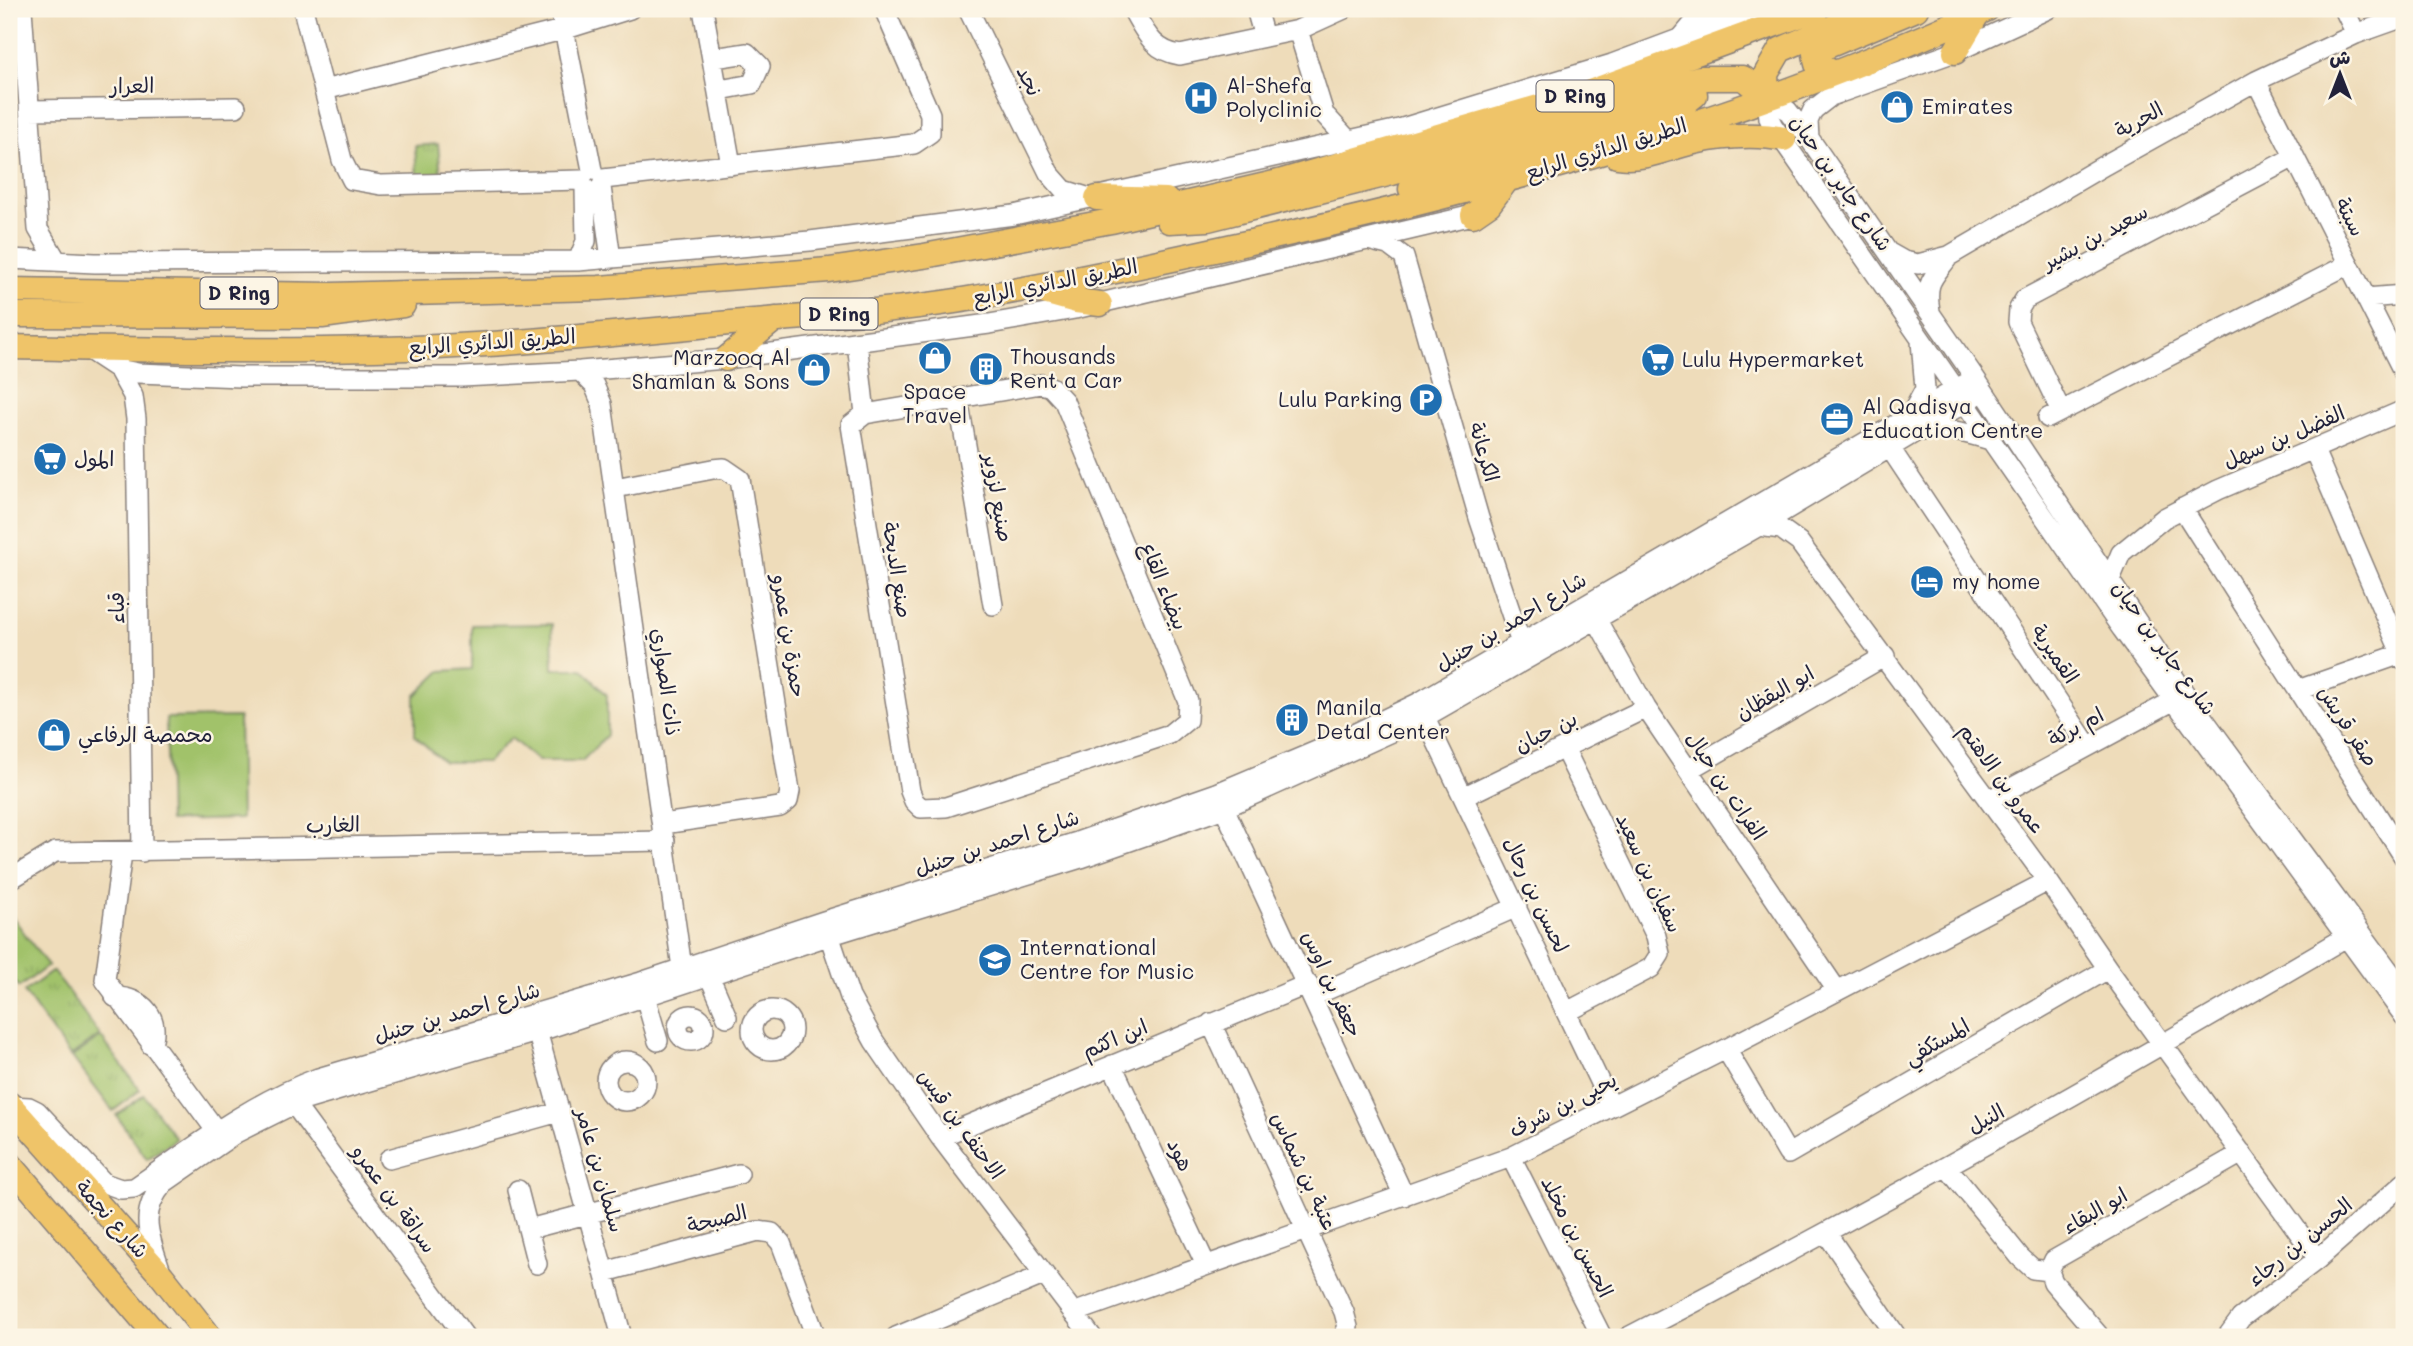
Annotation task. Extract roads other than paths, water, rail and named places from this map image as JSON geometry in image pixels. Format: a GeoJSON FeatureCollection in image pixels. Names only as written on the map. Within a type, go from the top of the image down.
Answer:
{"type":"FeatureCollection","features":[{"type":"Feature","properties":{"kind":"main road","name":"D Ring"},"geometry":{"type":"LineString","coordinates":[[9,290],[332,295],[599,288],[829,270],[1209,201],[1587,93],[1817,9]]}},
{"type":"Feature","properties":{"kind":"main road"},"geometry":{"type":"LineString","coordinates":[[1767,97],[1766,74],[1780,50],[1875,9]]}},
{"type":"Feature","properties":{"kind":"main road"},"geometry":{"type":"LineString","coordinates":[[1834,73],[1817,64],[1815,54],[1818,50],[1916,9]]}},
{"type":"Feature","properties":{"kind":"main road"},"geometry":{"type":"LineString","coordinates":[[1955,52],[1982,11]]}},
{"type":"Feature","properties":{"kind":"main road","name":"الطريق الدائري الرابع"},"geometry":{"type":"LineString","coordinates":[[9,347],[376,349],[594,335],[909,307],[1029,288],[1345,221],[1506,181],[1603,152],[1767,97],[1834,73],[1982,11]]}},
{"type":"Feature","properties":{"kind":"main road"},"geometry":{"type":"LineString","coordinates":[[1146,214],[1181,222],[1209,219],[1491,145],[1685,82],[1713,76],[1742,78],[1767,97]]}},
{"type":"Feature","properties":{"kind":"main road"},"geometry":{"type":"LineString","coordinates":[[1345,221],[1384,197],[1685,103],[1695,95],[1693,87],[1685,82]]}},
{"type":"Feature","properties":{"kind":"main road"},"geometry":{"type":"LineString","coordinates":[[1603,152],[1639,157],[1703,140],[1763,137],[1784,139]]}},
{"type":"Feature","properties":{"kind":"main road"},"geometry":{"type":"LineString","coordinates":[[1473,215],[1489,204],[1506,181]]}},
{"type":"Feature","properties":{"kind":"main road"},"geometry":{"type":"LineString","coordinates":[[1097,198],[1209,201]]}},
{"type":"Feature","properties":{"kind":"main road"},"geometry":{"type":"LineString","coordinates":[[1029,288],[1076,302],[1100,303]]}},
{"type":"Feature","properties":{"kind":"main road"},"geometry":{"type":"LineString","coordinates":[[9,315],[322,316],[387,308],[468,291]]}},
{"type":"Feature","properties":{"kind":"main road"},"geometry":{"type":"LineString","coordinates":[[726,359],[775,318]]}},
{"type":"Feature","properties":{"kind":"main road","name":"شارع نجمة"},"geometry":{"type":"LineString","coordinates":[[10,1105],[162,1276],[210,1337]]}},
{"type":"Feature","properties":{"kind":"main road","name":"شارع نجمة"},"geometry":{"type":"LineString","coordinates":[[9,1163],[158,1337]]}},
{"type":"Feature","properties":{"kind":"street"},"geometry":{"type":"LineString","coordinates":[[22,9],[38,229],[57,261]]}},
{"type":"Feature","properties":{"kind":"street"},"geometry":{"type":"LineString","coordinates":[[303,9],[346,172],[352,180],[374,184],[593,181],[914,144],[930,133],[930,114],[884,9]]}},
{"type":"Feature","properties":{"kind":"street"},"geometry":{"type":"LineString","coordinates":[[560,9],[611,259]]}},
{"type":"Feature","properties":{"kind":"street"},"geometry":{"type":"LineString","coordinates":[[324,90],[566,29],[630,9]]}},
{"type":"Feature","properties":{"kind":"street"},"geometry":{"type":"LineString","coordinates":[[703,9],[720,90],[731,165]]}},
{"type":"Feature","properties":{"kind":"street","name":"نجد"},"geometry":{"type":"LineString","coordinates":[[968,9],[1049,173],[1056,182],[1074,195],[1097,198]]}},
{"type":"Feature","properties":{"kind":"street"},"geometry":{"type":"LineString","coordinates":[[1132,9],[1149,38],[1165,52],[1197,54],[1298,30],[1344,9]]}},
{"type":"Feature","properties":{"kind":"street"},"geometry":{"type":"LineString","coordinates":[[1661,66],[1697,19],[1698,9]]}},
{"type":"Feature","properties":{"kind":"street"},"geometry":{"type":"LineString","coordinates":[[1809,138],[1808,121],[1820,103],[1955,52],[2048,9]]}},
{"type":"Feature","properties":{"kind":"street"},"geometry":{"type":"LineString","coordinates":[[2344,9],[2356,34]]}},
{"type":"Feature","properties":{"kind":"street"},"geometry":{"type":"LineString","coordinates":[[15,258],[57,261],[578,261],[810,241],[1038,211],[1399,129],[1612,64],[1745,10]]}},
{"type":"Feature","properties":{"kind":"street"},"geometry":{"type":"LineString","coordinates":[[1257,12],[1261,38]]}},
{"type":"Feature","properties":{"kind":"street","name":"الحرية"},"geometry":{"type":"LineString","coordinates":[[1930,313],[1928,285],[1933,274],[1949,256],[2256,81],[2356,34],[2404,17]]}},
{"type":"Feature","properties":{"kind":"street"},"geometry":{"type":"LineString","coordinates":[[1298,30],[1325,114],[1348,140]]}},
{"type":"Feature","properties":{"kind":"street"},"geometry":{"type":"LineString","coordinates":[[714,58],[747,53],[760,66],[752,83],[720,90]]}},
{"type":"Feature","properties":{"kind":"street","name":"سبتة"},"geometry":{"type":"LineString","coordinates":[[2256,81],[2404,373]]}},
{"type":"Feature","properties":{"kind":"street","name":"شارع جابر بن حيان"},"geometry":{"type":"LineString","coordinates":[[1767,97],[1788,111],[1809,138],[1930,313],[2109,583],[2179,698]]}},
{"type":"Feature","properties":{"kind":"street","name":"شارع جابر بن حيان"},"geometry":{"type":"LineString","coordinates":[[1767,97],[1769,118],[1990,440],[2354,932],[2404,991]]}},
{"type":"Feature","properties":{"kind":"street","name":"العرار"},"geometry":{"type":"LineString","coordinates":[[29,110],[236,107]]}},
{"type":"Feature","properties":{"kind":"street"},"geometry":{"type":"LineString","coordinates":[[1309,149],[1322,134],[1325,114]]}},
{"type":"Feature","properties":{"kind":"street","name":"سعيد بن بشير"},"geometry":{"type":"LineString","coordinates":[[2294,157],[2025,299],[2019,309],[2018,322],[2054,415],[2349,264]]}},
{"type":"Feature","properties":{"kind":"street"},"geometry":{"type":"LineString","coordinates":[[1038,211],[1046,197],[1049,173]]}},
{"type":"Feature","properties":{"kind":"street"},"geometry":{"type":"LineString","coordinates":[[578,261],[586,241],[593,181]]}},
{"type":"Feature","properties":{"kind":"street","name":"الطريق الدائري الرابع"},"geometry":{"type":"LineString","coordinates":[[86,348],[118,369],[158,374],[242,377],[462,377],[580,372],[726,359],[989,324],[1100,303],[1473,215]]}},
{"type":"Feature","properties":{"kind":"street"},"geometry":{"type":"LineString","coordinates":[[15,258],[38,229]]}},
{"type":"Feature","properties":{"kind":"street"},"geometry":{"type":"LineString","coordinates":[[1369,241],[1388,245],[1404,257],[1414,230]]}},
{"type":"Feature","properties":{"kind":"street","name":"الحرية"},"geometry":{"type":"LineString","coordinates":[[1887,252],[1912,263],[1949,256]]}},
{"type":"Feature","properties":{"kind":"street","name":"الكرعانة"},"geometry":{"type":"LineString","coordinates":[[1404,257],[1479,518],[1523,651]]}},
{"type":"Feature","properties":{"kind":"street"},"geometry":{"type":"LineString","coordinates":[[2366,298],[2404,295]]}},
{"type":"Feature","properties":{"kind":"street"},"geometry":{"type":"LineString","coordinates":[[1920,337],[1925,389],[1913,426],[1990,440]]}},
{"type":"Feature","properties":{"kind":"street"},"geometry":{"type":"LineString","coordinates":[[857,342],[865,414]]}},
{"type":"Feature","properties":{"kind":"street","name":"قباء"},"geometry":{"type":"LineString","coordinates":[[118,369],[133,396],[136,419],[142,852]]}},
{"type":"Feature","properties":{"kind":"street"},"geometry":{"type":"LineString","coordinates":[[602,404],[606,384],[617,369]]}},
{"type":"Feature","properties":{"kind":"street","name":"ذات الصواري"},"geometry":{"type":"LineString","coordinates":[[580,372],[594,385],[602,404],[682,968]]}},
{"type":"Feature","properties":{"kind":"street","name":"بيضاء القاع"},"geometry":{"type":"LineString","coordinates":[[865,414],[1041,384],[1058,392],[1188,701],[1187,720],[1170,734],[946,807],[921,808]]}},
{"type":"Feature","properties":{"kind":"street","name":"شارع احمد بن حنبل"},"geometry":{"type":"LineString","coordinates":[[162,1276],[148,1227],[149,1202],[154,1194],[164,1183],[318,1077],[535,1023],[826,928],[1081,858],[1220,801],[1333,744],[1421,710],[1913,426],[1979,385]]}},
{"type":"Feature","properties":{"kind":"street","name":"صنيع لزوير"},"geometry":{"type":"LineString","coordinates":[[958,398],[993,605]]}},
{"type":"Feature","properties":{"kind":"street","name":"الفضل بن سهل"},"geometry":{"type":"LineString","coordinates":[[2109,583],[2121,553],[2132,541],[2182,508],[2404,410]]}},
{"type":"Feature","properties":{"kind":"street","name":"صنع الديحة"},"geometry":{"type":"LineString","coordinates":[[865,414],[851,425],[851,437],[910,791],[921,808]]}},
{"type":"Feature","properties":{"kind":"street","name":"شارع احمد بن حنبل"},"geometry":{"type":"LineString","coordinates":[[1637,585],[1759,526],[1890,448],[1913,426]]}},
{"type":"Feature","properties":{"kind":"street","name":"القميرية"},"geometry":{"type":"LineString","coordinates":[[1890,448],[2088,746]]}},
{"type":"Feature","properties":{"kind":"street"},"geometry":{"type":"LineString","coordinates":[[2182,508],[2298,690],[2403,656],[2314,450]]}},
{"type":"Feature","properties":{"kind":"street","name":"حمزة بن عمرو"},"geometry":{"type":"LineString","coordinates":[[615,488],[724,468],[740,479],[790,791],[788,801],[780,807],[664,832]]}},
{"type":"Feature","properties":{"kind":"street"},"geometry":{"type":"LineString","coordinates":[[1799,542],[1798,519],[1807,497]]}},
{"type":"Feature","properties":{"kind":"street","name":"عمرو بن الاهتم"},"geometry":{"type":"LineString","coordinates":[[1759,526],[1781,529],[1799,542],[1885,656],[2164,1045]]}},
{"type":"Feature","properties":{"kind":"street","name":"الفضل بن سهل"},"geometry":{"type":"LineString","coordinates":[[2085,546],[2109,549],[2132,541]]}},
{"type":"Feature","properties":{"kind":"street","name":"الفرات بن حيال"},"geometry":{"type":"LineString","coordinates":[[1592,611],[1646,708],[1836,989]]}},
{"type":"Feature","properties":{"kind":"street","name":"ابو اليقظان"},"geometry":{"type":"LineString","coordinates":[[1688,770],[1885,656]]}},
{"type":"Feature","properties":{"kind":"street","name":"صقر قريش"},"geometry":{"type":"LineString","coordinates":[[2298,690],[2404,857]]}},
{"type":"Feature","properties":{"kind":"street","name":"ام بركة"},"geometry":{"type":"LineString","coordinates":[[1989,800],[2179,698]]}},
{"type":"Feature","properties":{"kind":"street","name":"بن حبان"},"geometry":{"type":"LineString","coordinates":[[1465,796],[1646,708]]}},
{"type":"Feature","properties":{"kind":"street","name":"لحسن بن رحال"},"geometry":{"type":"LineString","coordinates":[[1421,710],[1465,796],[1611,1106]]}},
{"type":"Feature","properties":{"kind":"street","name":"سفيان بن سعيد"},"geometry":{"type":"LineString","coordinates":[[1564,748],[1656,936],[1660,954],[1651,968],[1567,1012]]}},
{"type":"Feature","properties":{"kind":"street","name":"جعفر بن اوس"},"geometry":{"type":"LineString","coordinates":[[1220,801],[1311,990],[1404,1196]]}},
{"type":"Feature","properties":{"kind":"street","name":"الغارب"},"geometry":{"type":"LineString","coordinates":[[9,880],[55,852],[122,853],[664,832]]}},
{"type":"Feature","properties":{"kind":"street"},"geometry":{"type":"LineString","coordinates":[[122,853],[104,970],[105,980],[215,1129]]}},
{"type":"Feature","properties":{"kind":"street","name":"يحيى بن شرف"},"geometry":{"type":"LineString","coordinates":[[1073,1313],[1511,1157],[1726,1049],[1836,989],[2048,881]]}},
{"type":"Feature","properties":{"kind":"street","name":"ابن اكثم"},"geometry":{"type":"LineString","coordinates":[[940,1137],[1211,1023],[1311,990],[1517,907]]}},
{"type":"Feature","properties":{"kind":"street","name":"الاحنف بن قيس"},"geometry":{"type":"LineString","coordinates":[[826,928],[861,1020],[940,1137],[1092,1337]]}},
{"type":"Feature","properties":{"kind":"street","name":"شارع جابر بن حيان"},"geometry":{"type":"LineString","coordinates":[[2354,932],[2404,1015]]}},
{"type":"Feature","properties":{"kind":"street","name":"النيل"},"geometry":{"type":"LineString","coordinates":[[1628,1337],[1827,1234],[2164,1045],[2354,932]]}},
{"type":"Feature","properties":{"kind":"street","name":"شارع احمد بن حنبل"},"geometry":{"type":"LineString","coordinates":[[643,989],[682,968],[706,969]]}},
{"type":"Feature","properties":{"kind":"street"},"geometry":{"type":"LineString","coordinates":[[706,969],[727,1017]]}},
{"type":"Feature","properties":{"kind":"street","name":"المستكفي"},"geometry":{"type":"LineString","coordinates":[[1726,1049],[1788,1154],[2108,969]]}},
{"type":"Feature","properties":{"kind":"street"},"geometry":{"type":"LineString","coordinates":[[643,989],[658,1041]]}},
{"type":"Feature","properties":{"kind":"street"},"geometry":{"type":"LineString","coordinates":[[636,1064],[658,1041],[679,1033],[685,1040],[695,1041],[703,1035],[705,1026],[727,1017],[754,1022]]}},
{"type":"Feature","properties":{"kind":"street","name":"سلمان بن عامر"},"geometry":{"type":"LineString","coordinates":[[535,1023],[622,1337]]}},
{"type":"Feature","properties":{"kind":"street","name":"عتبة بن شماس"},"geometry":{"type":"LineString","coordinates":[[1211,1023],[1344,1312],[1348,1327],[1343,1337]]}},
{"type":"Feature","properties":{"kind":"street"},"geometry":{"type":"LineString","coordinates":[[2164,1045],[2318,1259]]}},
{"type":"Feature","properties":{"kind":"street","name":"هود"},"geometry":{"type":"LineString","coordinates":[[1112,1065],[1206,1265]]}},
{"type":"Feature","properties":{"kind":"street","name":"شارع احمد بن حنبل"},"geometry":{"type":"LineString","coordinates":[[10,1105],[29,1107],[37,1111],[104,1183],[121,1189],[134,1188],[215,1129],[289,1097]]}},
{"type":"Feature","properties":{"kind":"street","name":"سراقة بن عمرو"},"geometry":{"type":"LineString","coordinates":[[289,1097],[466,1337]]}},
{"type":"Feature","properties":{"kind":"street"},"geometry":{"type":"LineString","coordinates":[[389,1159],[559,1112]]}},
{"type":"Feature","properties":{"kind":"street","name":"ابو البقاء"},"geometry":{"type":"LineString","coordinates":[[2049,1271],[2054,1260],[2242,1153]]}},
{"type":"Feature","properties":{"kind":"street","name":"الحسن بن مخلد"},"geometry":{"type":"LineString","coordinates":[[1511,1157],[1602,1337]]}},
{"type":"Feature","properties":{"kind":"street"},"geometry":{"type":"LineString","coordinates":[[1947,1167],[2020,1257],[2033,1269],[2049,1271],[2053,1282],[2100,1337]]}},
{"type":"Feature","properties":{"kind":"street"},"geometry":{"type":"LineString","coordinates":[[528,1229],[739,1174]]}},
{"type":"Feature","properties":{"kind":"street","name":"الحسن بن رجاء"},"geometry":{"type":"LineString","coordinates":[[2227,1337],[2241,1318],[2318,1259],[2404,1184]]}},
{"type":"Feature","properties":{"kind":"street"},"geometry":{"type":"LineString","coordinates":[[519,1190],[537,1264]]}},
{"type":"Feature","properties":{"kind":"street","name":"الصبحة"},"geometry":{"type":"LineString","coordinates":[[605,1272],[758,1231],[772,1233],[781,1244],[816,1337]]}},
{"type":"Feature","properties":{"kind":"street"},"geometry":{"type":"LineString","coordinates":[[1827,1234],[1897,1337]]}},
{"type":"Feature","properties":{"kind":"street"},"geometry":{"type":"LineString","coordinates":[[896,1337],[1043,1275]]}},
{"type":"Feature","properties":{"kind":"place","name":"Al-Shefa Polyclinic"},"geometry":{"type":"Point","coordinates":[1201,98]}},
{"type":"Feature","properties":{"kind":"place","name":"Emirates"},"geometry":{"type":"Point","coordinates":[1897,107]}},
{"type":"Feature","properties":{"kind":"place","name":"Space Travel"},"geometry":{"type":"Point","coordinates":[935,358]}},
{"type":"Feature","properties":{"kind":"place","name":"Lulu Hypermarket"},"geometry":{"type":"Point","coordinates":[1658,360]}},
{"type":"Feature","properties":{"kind":"place","name":"Thousands Rent a Car"},"geometry":{"type":"Point","coordinates":[986,369]}},
{"type":"Feature","properties":{"kind":"place","name":"Marzooq Al Shamlan & Sons"},"geometry":{"type":"Point","coordinates":[814,370]}},
{"type":"Feature","properties":{"kind":"place","name":"Lulu Parking"},"geometry":{"type":"Point","coordinates":[1426,400]}},
{"type":"Feature","properties":{"kind":"place","name":"Al Qadisya Education Centre"},"geometry":{"type":"Point","coordinates":[1837,419]}},
{"type":"Feature","properties":{"kind":"place","name":"المول"},"geometry":{"type":"Point","coordinates":[50,459]}},
{"type":"Feature","properties":{"kind":"place","name":"my home"},"geometry":{"type":"Point","coordinates":[1927,582]}},
{"type":"Feature","properties":{"kind":"place","name":"Manila Detal Center"},"geometry":{"type":"Point","coordinates":[1292,720]}},
{"type":"Feature","properties":{"kind":"place","name":"محمصة الرفاعي"},"geometry":{"type":"Point","coordinates":[54,735]}},
{"type":"Feature","properties":{"kind":"place","name":"International Centre for Music"},"geometry":{"type":"Point","coordinates":[995,960]}}]}
